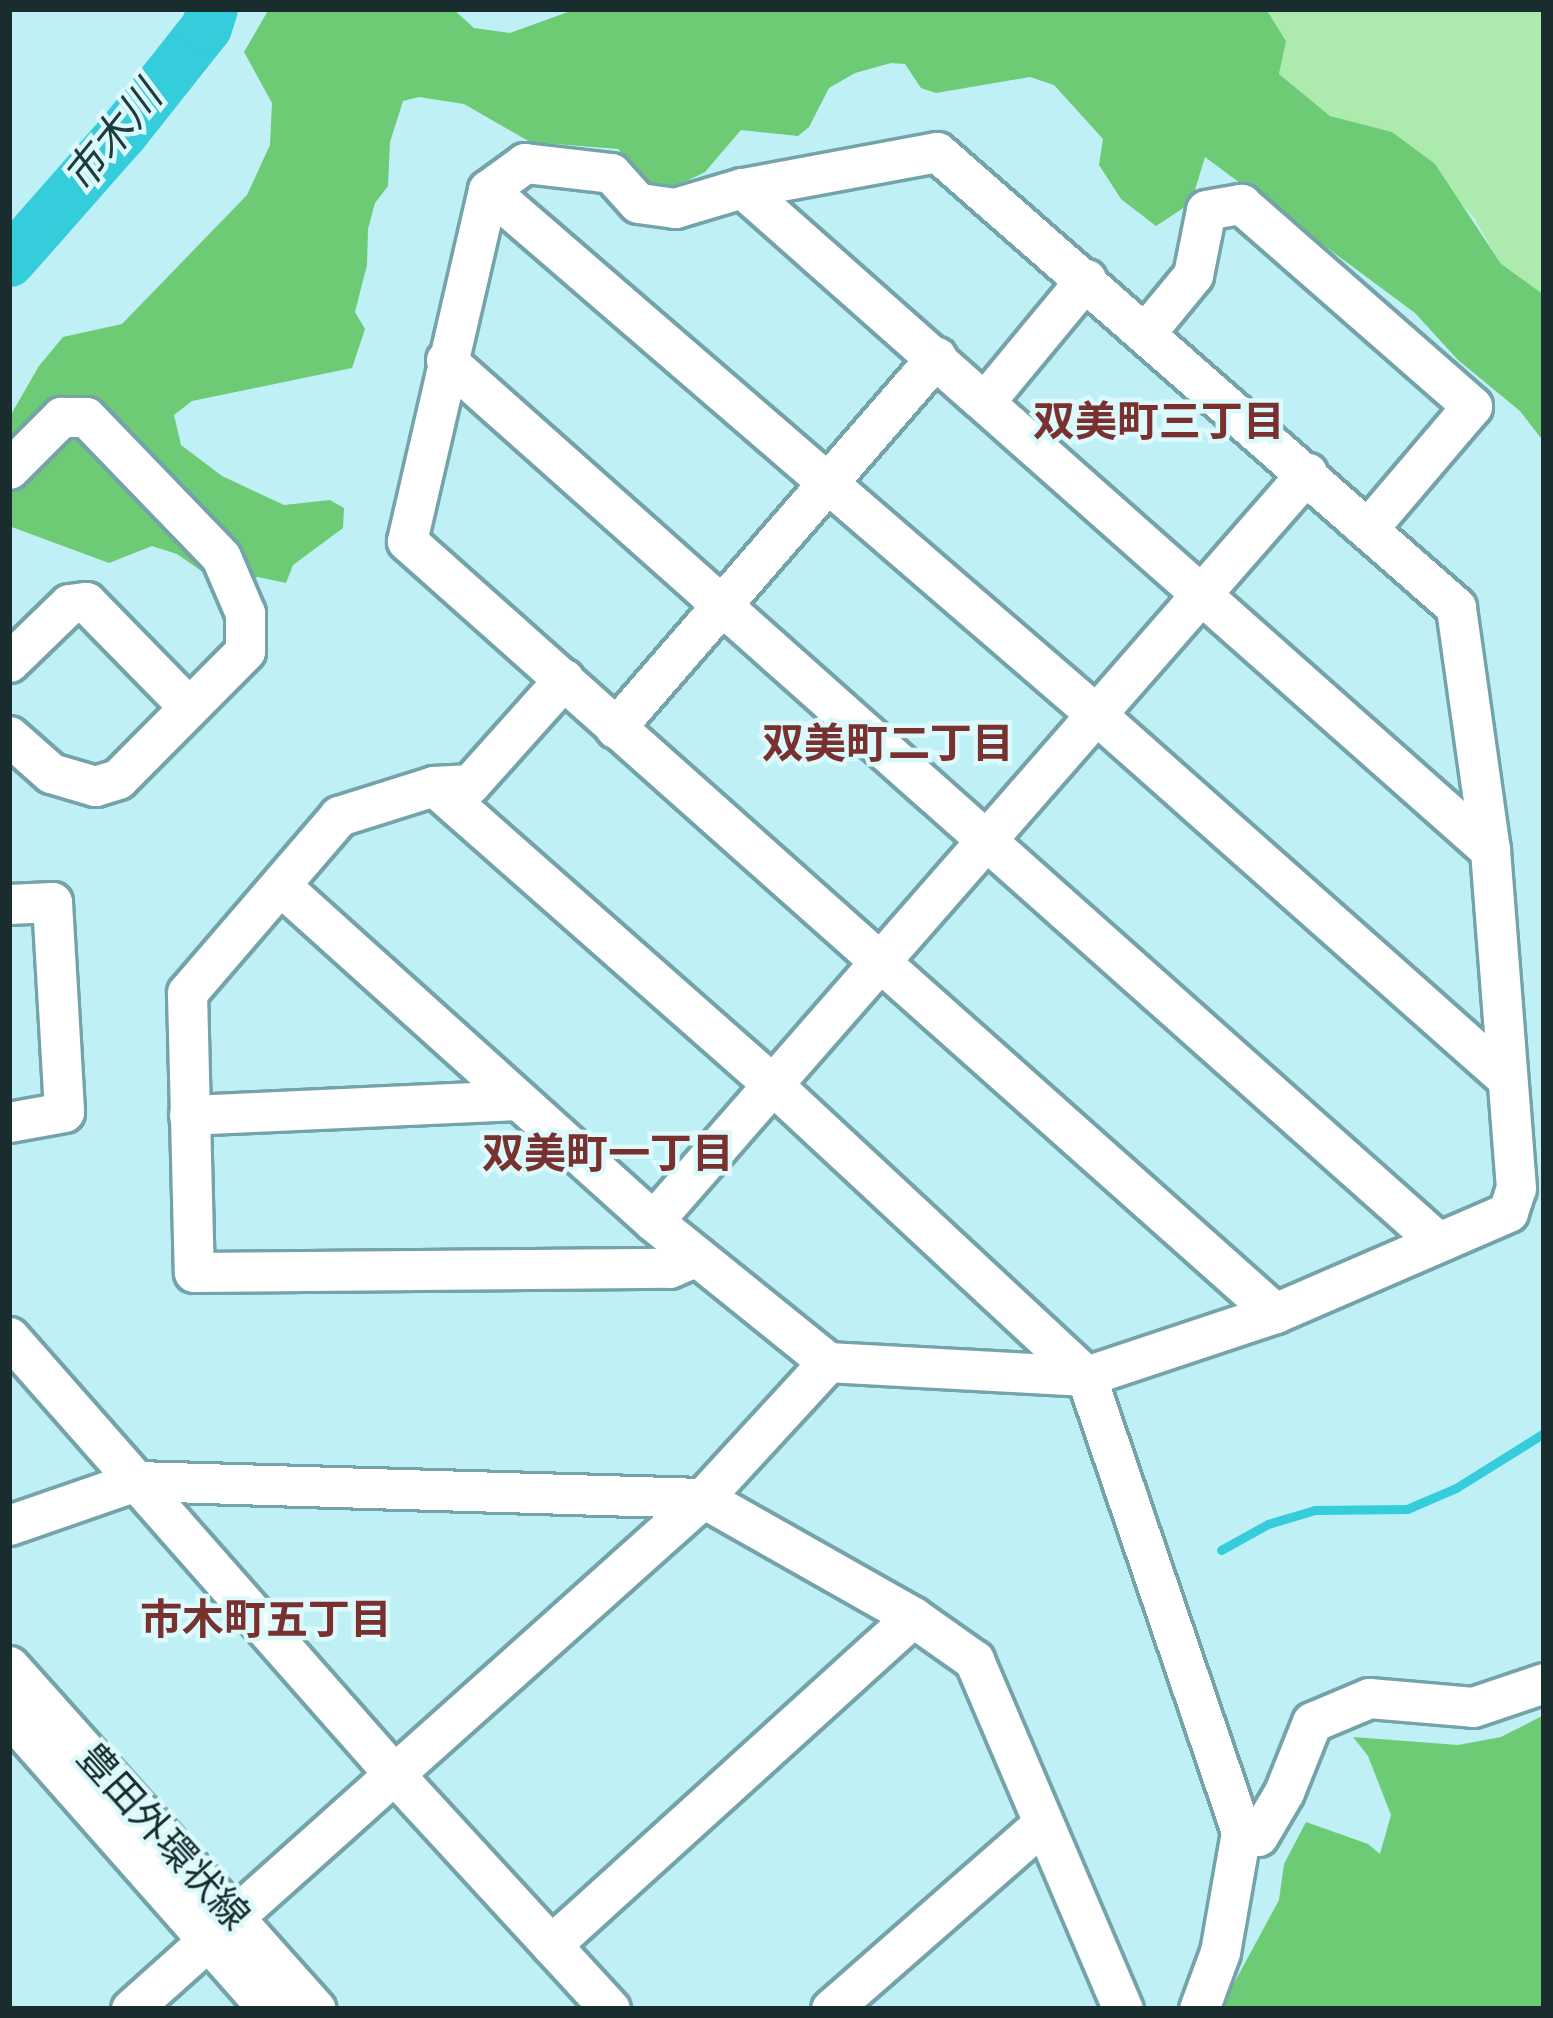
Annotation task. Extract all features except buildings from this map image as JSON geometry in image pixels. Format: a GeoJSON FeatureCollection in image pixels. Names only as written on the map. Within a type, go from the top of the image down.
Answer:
{"type":"FeatureCollection","features":[{"type":"Feature","properties":{"kind":"street"},"geometry":{"type":"LineString","coordinates":[[281,886],[653,1221],[828,1362],[1086,1376],[1275,1313],[1508,1212],[1516,1188],[1490,850],[1456,607],[937,152],[742,188],[674,208],[638,203],[611,173],[525,164],[488,190],[407,541],[1275,1313]]}},
{"type":"Feature","properties":{"kind":"street"},"geometry":{"type":"LineString","coordinates":[[742,188],[1204,592],[1490,850]]}},
{"type":"Feature","properties":{"kind":"street"},"geometry":{"type":"LineString","coordinates":[[488,190],[1098,716],[1504,1076]]}},
{"type":"Feature","properties":{"kind":"street"},"geometry":{"type":"LineString","coordinates":[[1146,332],[1193,275],[1206,210],[1241,204],[1472,406],[1369,527]]}},
{"type":"Feature","properties":{"kind":"street"},"geometry":{"type":"LineString","coordinates":[[986,400],[1086,279]]}},
{"type":"Feature","properties":{"kind":"street"},"geometry":{"type":"LineString","coordinates":[[615,728],[936,357]]}},
{"type":"Feature","properties":{"kind":"street"},"geometry":{"type":"LineString","coordinates":[[446,360],[991,839],[1438,1242]]}},
{"type":"Feature","properties":{"kind":"street"},"geometry":{"type":"LineString","coordinates":[[9,469],[61,417],[86,417],[221,557],[245,613],[245,651],[118,778],[95,786],[51,773],[9,736]]}},
{"type":"Feature","properties":{"kind":"street"},"geometry":{"type":"LineString","coordinates":[[653,1221],[1307,473]]}},
{"type":"Feature","properties":{"kind":"street"},"geometry":{"type":"LineString","coordinates":[[9,662],[69,604],[86,602],[189,707]]}},
{"type":"Feature","properties":{"kind":"street"},"geometry":{"type":"LineString","coordinates":[[564,679],[470,784],[434,787],[339,816],[187,993],[194,1272],[669,1268],[697,1256]]}},
{"type":"Feature","properties":{"kind":"street"},"geometry":{"type":"LineString","coordinates":[[434,787],[773,1085],[1086,1376],[1241,1832],[1220,1952],[1199,2009]]}},
{"type":"Feature","properties":{"kind":"street"},"geometry":{"type":"LineString","coordinates":[[9,904],[52,902],[64,1112],[9,1122]]}},
{"type":"Feature","properties":{"kind":"street"},"geometry":{"type":"LineString","coordinates":[[189,1115],[515,1100]]}},
{"type":"Feature","properties":{"kind":"street"},"geometry":{"type":"LineString","coordinates":[[9,1337],[394,1774],[610,2009]]}},
{"type":"Feature","properties":{"kind":"street"},"geometry":{"type":"LineString","coordinates":[[131,2009],[703,1498],[828,1362]]}},
{"type":"Feature","properties":{"kind":"street"},"geometry":{"type":"LineString","coordinates":[[9,1525],[136,1481],[703,1498],[913,1617],[974,1660],[1123,2009]]}},
{"type":"Feature","properties":{"kind":"street"},"geometry":{"type":"LineString","coordinates":[[551,1946],[913,1617]]}},
{"type":"Feature","properties":{"kind":"street","name":"豊田外環状線"},"geometry":{"type":"LineString","coordinates":[[9,1666],[221,1930],[268,2009]]}},
{"type":"Feature","properties":{"kind":"street"},"geometry":{"type":"LineString","coordinates":[[1241,1832],[1258,1836],[1284,1792],[1312,1722],[1369,1698],[1473,1707],[1544,1683]]}},
{"type":"Feature","properties":{"kind":"street","name":"豊田外環状線"},"geometry":{"type":"LineString","coordinates":[[9,1715],[221,1930],[316,2009]]}},
{"type":"Feature","properties":{"kind":"street"},"geometry":{"type":"LineString","coordinates":[[831,2009],[1042,1824]]}},
{"type":"Feature","properties":{"kind":"green space"},"geometry":{"type":"Polygon","coordinates":[[[269,9],[453,9],[474,28],[510,33],[576,9],[1266,9],[1286,41],[1279,74],[1330,116],[1392,132],[1435,164],[1501,264],[1544,295],[1544,442],[1520,411],[1458,360],[1415,313],[1205,157],[1191,203],[1156,226],[1121,199],[1099,165],[1103,139],[1054,85],[1030,77],[936,93],[921,88],[905,64],[891,63],[855,73],[829,88],[809,127],[798,136],[741,130],[705,172],[674,187],[652,185],[618,149],[530,142],[464,104],[419,97],[403,101],[390,142],[388,186],[375,203],[368,229],[367,265],[355,312],[365,329],[352,368],[192,401],[174,415],[181,445],[222,476],[284,505],[330,500],[344,508],[343,528],[293,565],[286,583],[258,577],[220,584],[177,554],[152,546],[109,563],[9,526],[9,418],[39,366],[63,337],[122,324],[247,195],[270,145],[272,103],[244,52],[269,9]]]}},
{"type":"Feature","properties":{"kind":"green space"},"geometry":{"type":"Polygon","coordinates":[[[1266,9],[1544,9],[1544,295],[1501,265],[1473,216],[1392,132],[1330,116],[1279,74],[1286,41],[1266,9]]]}},
{"type":"Feature","properties":{"kind":"green space"},"geometry":{"type":"Polygon","coordinates":[[[1544,1715],[1544,2009],[1220,2009],[1279,1900],[1284,1864],[1306,1822],[1368,1844],[1380,1854],[1391,1815],[1368,1756],[1353,1737],[1458,1745],[1501,1737],[1544,1715]]]}},
{"type":"Feature","properties":{"kind":"waterway","name":"市木川"},"geometry":{"type":"LineString","coordinates":[[9,261],[122,133],[206,27],[212,9]]}},
{"type":"Feature","properties":{"kind":"waterway"},"geometry":{"type":"LineString","coordinates":[[1221,1550],[1268,1524],[1315,1510],[1407,1509],[1456,1488],[1544,1433]]}},
{"type":"Feature","properties":{"kind":"district","name":"双美町三丁目"},"geometry":{"type":"Point","coordinates":[1159,422]}},
{"type":"Feature","properties":{"kind":"district","name":"双美町二丁目"},"geometry":{"type":"Point","coordinates":[888,744]}},
{"type":"Feature","properties":{"kind":"district","name":"双美町一丁目"},"geometry":{"type":"Point","coordinates":[608,1154]}},
{"type":"Feature","properties":{"kind":"district","name":"市木町五丁目"},"geometry":{"type":"Point","coordinates":[266,1620]}}]}
